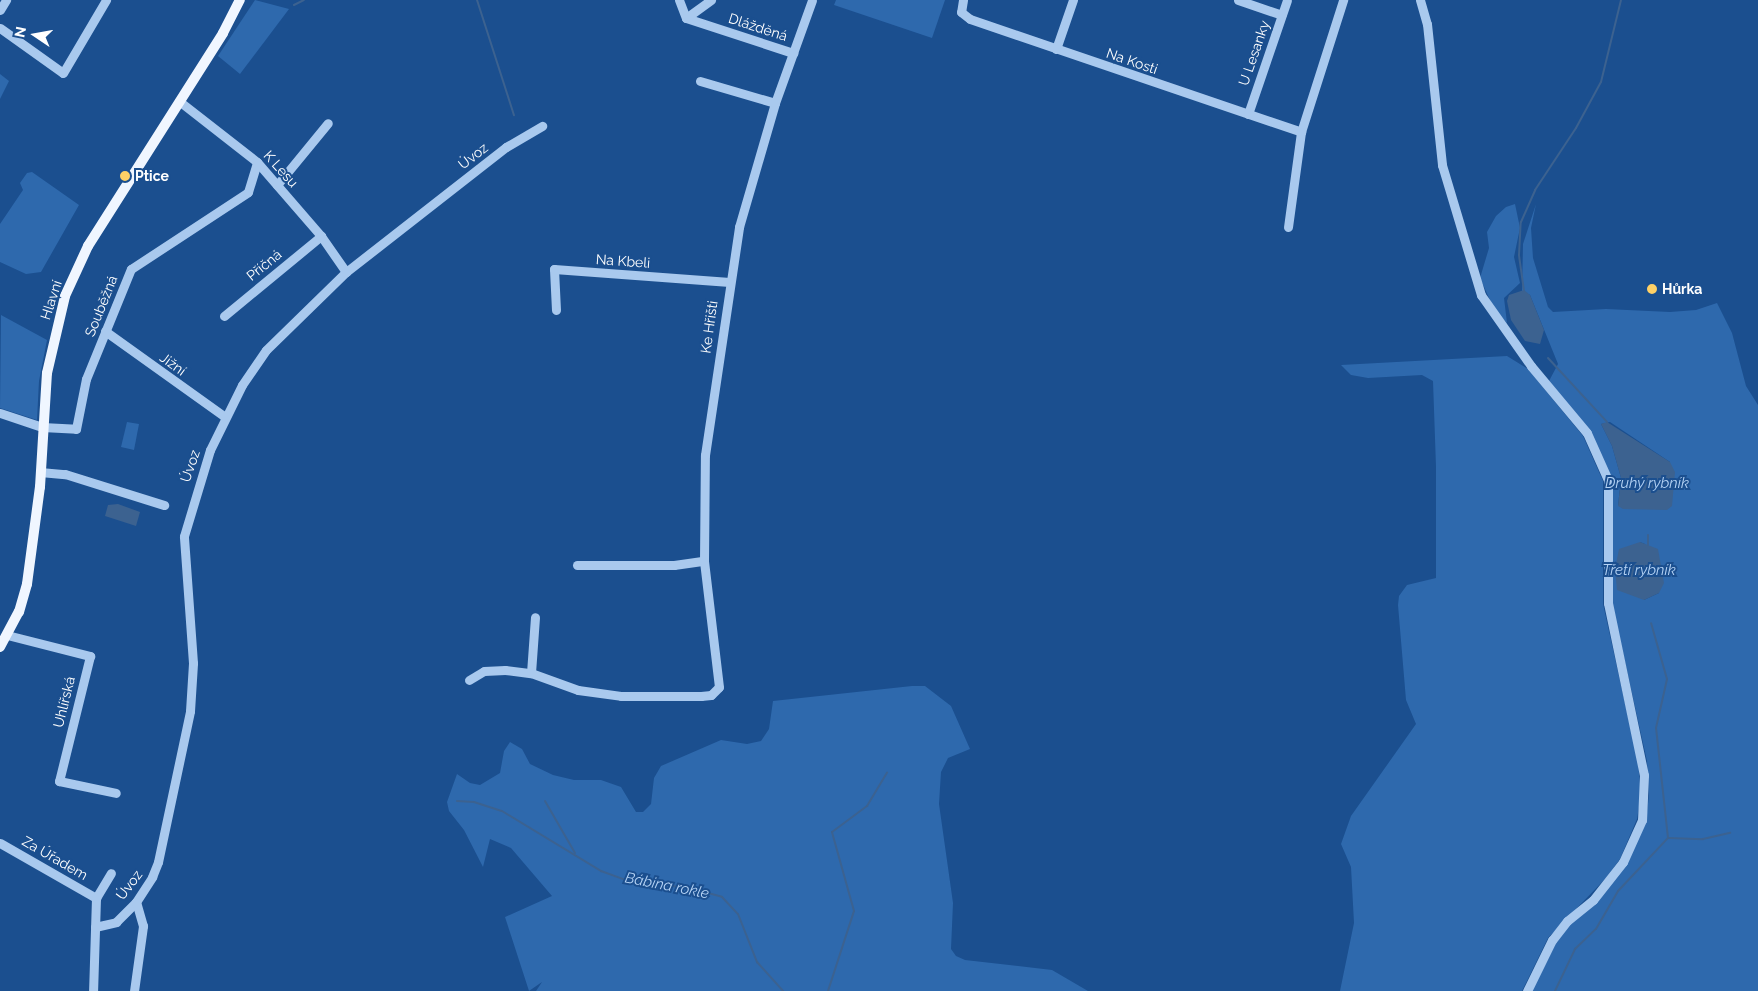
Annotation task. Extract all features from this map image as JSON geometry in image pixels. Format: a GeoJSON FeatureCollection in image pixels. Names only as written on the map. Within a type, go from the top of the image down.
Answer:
{"type":"FeatureCollection","features":[{"type":"Feature","properties":{"kind":"main road","name":"Hlavní"},"geometry":{"type":"LineString","coordinates":[[0,647],[7,635],[27,584],[40,472],[48,365],[64,296],[88,246],[240,0]]}},
{"type":"Feature","properties":{"kind":"street"},"geometry":{"type":"LineString","coordinates":[[0,10],[6,0]]}},
{"type":"Feature","properties":{"kind":"street"},"geometry":{"type":"LineString","coordinates":[[0,28],[63,73],[106,0]]}},
{"type":"Feature","properties":{"kind":"street"},"geometry":{"type":"LineString","coordinates":[[679,0],[686,18],[711,0]]}},
{"type":"Feature","properties":{"kind":"street","name":"Ke Hřišti"},"geometry":{"type":"LineString","coordinates":[[469,680],[495,670],[531,673],[601,695],[711,695],[719,687],[720,679],[704,561],[705,455],[730,282],[749,186],[775,103],[812,0]]}},
{"type":"Feature","properties":{"kind":"street"},"geometry":{"type":"LineString","coordinates":[[1056,49],[1073,0]]}},
{"type":"Feature","properties":{"kind":"street"},"geometry":{"type":"LineString","coordinates":[[1238,0],[1282,15]]}},
{"type":"Feature","properties":{"kind":"street","name":"U Lesanky"},"geometry":{"type":"LineString","coordinates":[[1248,114],[1287,0]]}},
{"type":"Feature","properties":{"kind":"street"},"geometry":{"type":"LineString","coordinates":[[1288,228],[1301,132],[1343,0]]}},
{"type":"Feature","properties":{"kind":"street"},"geometry":{"type":"LineString","coordinates":[[1420,0],[1427,24],[1442,165],[1481,295],[1531,366],[1587,433],[1608,480],[1608,603],[1644,776],[1642,820],[1623,862],[1593,900],[1567,921],[1552,940],[1527,991]]}},
{"type":"Feature","properties":{"kind":"street","name":"Na Kosti"},"geometry":{"type":"LineString","coordinates":[[961,4],[970,19],[1301,132]]}},
{"type":"Feature","properties":{"kind":"street","name":"Dlážděná"},"geometry":{"type":"LineString","coordinates":[[686,18],[793,53]]}},
{"type":"Feature","properties":{"kind":"street"},"geometry":{"type":"LineString","coordinates":[[700,81],[775,103]]}},
{"type":"Feature","properties":{"kind":"street","name":"K Lesu"},"geometry":{"type":"LineString","coordinates":[[179,101],[258,162],[321,236],[346,272]]}},
{"type":"Feature","properties":{"kind":"street"},"geometry":{"type":"LineString","coordinates":[[277,185],[328,123]]}},
{"type":"Feature","properties":{"kind":"street","name":"Úvoz"},"geometry":{"type":"LineString","coordinates":[[96,927],[116,922],[136,902],[152,878],[158,862],[190,711],[194,663],[184,536],[200,476],[225,417],[266,350],[346,272],[506,147],[542,126]]}},
{"type":"Feature","properties":{"kind":"street","name":"Souběžná"},"geometry":{"type":"LineString","coordinates":[[42,427],[76,429],[86,379],[131,270],[248,192],[258,162]]}},
{"type":"Feature","properties":{"kind":"street","name":"Příčná"},"geometry":{"type":"LineString","coordinates":[[224,316],[321,236]]}},
{"type":"Feature","properties":{"kind":"street","name":"Na Kbeli"},"geometry":{"type":"LineString","coordinates":[[556,310],[554,270],[730,282]]}},
{"type":"Feature","properties":{"kind":"street","name":"Jižní"},"geometry":{"type":"LineString","coordinates":[[106,331],[225,417]]}},
{"type":"Feature","properties":{"kind":"street"},"geometry":{"type":"LineString","coordinates":[[0,413],[42,427]]}},
{"type":"Feature","properties":{"kind":"street"},"geometry":{"type":"LineString","coordinates":[[40,472],[65,474],[164,505]]}},
{"type":"Feature","properties":{"kind":"street"},"geometry":{"type":"LineString","coordinates":[[577,565],[674,565],[704,561]]}},
{"type":"Feature","properties":{"kind":"street"},"geometry":{"type":"LineString","coordinates":[[531,673],[535,617]]}},
{"type":"Feature","properties":{"kind":"street","name":"Uhlířská"},"geometry":{"type":"LineString","coordinates":[[7,635],[90,656],[59,781],[116,793]]}},
{"type":"Feature","properties":{"kind":"street","name":"Za Úřadem"},"geometry":{"type":"LineString","coordinates":[[0,843],[96,898]]}},
{"type":"Feature","properties":{"kind":"street","name":"Za Úřadem"},"geometry":{"type":"LineString","coordinates":[[93,991],[96,898],[111,873]]}},
{"type":"Feature","properties":{"kind":"street"},"geometry":{"type":"LineString","coordinates":[[134,991],[143,926],[136,902]]}},
{"type":"Feature","properties":{"kind":"shaded area"},"geometry":{"type":"Polygon","coordinates":[[[255,0],[289,9],[240,74],[218,56],[255,0]]]}},
{"type":"Feature","properties":{"kind":"shaded area"},"geometry":{"type":"Polygon","coordinates":[[[836,0],[945,0],[932,38],[834,5],[836,0]]]}},
{"type":"Feature","properties":{"kind":"shaded area"},"geometry":{"type":"Polygon","coordinates":[[[0,74],[9,81],[0,99],[0,74]]]}},
{"type":"Feature","properties":{"kind":"shaded area"},"geometry":{"type":"Polygon","coordinates":[[[32,172],[79,205],[41,272],[26,274],[0,262],[0,224],[23,190],[20,183],[27,173],[32,172]]]}},
{"type":"Feature","properties":{"kind":"shaded area"},"geometry":{"type":"Polygon","coordinates":[[[1515,204],[1520,228],[1514,257],[1520,283],[1504,298],[1507,323],[1495,311],[1480,278],[1489,248],[1487,232],[1496,216],[1506,207],[1515,204]]]}},
{"type":"Feature","properties":{"kind":"shaded area"},"geometry":{"type":"Polygon","coordinates":[[[1536,204],[1531,228],[1533,258],[1548,307],[1553,312],[1606,309],[1670,312],[1696,310],[1717,303],[1732,333],[1746,386],[1758,405],[1758,991],[1532,991],[1556,943],[1570,924],[1596,903],[1627,864],[1646,821],[1649,795],[1647,761],[1612,603],[1612,480],[1590,431],[1549,381],[1558,364],[1530,295],[1522,291],[1523,244],[1536,204]],[[1610,422],[1601,424],[1612,446],[1621,478],[1618,506],[1670,462],[1610,422]],[[1640,542],[1644,600],[1659,593],[1645,544],[1640,542]]]}},
{"type":"Feature","properties":{"kind":"shaded area"},"geometry":{"type":"Polygon","coordinates":[[[1,315],[47,340],[39,381],[37,420],[0,408],[1,315]]]}},
{"type":"Feature","properties":{"kind":"shaded area"},"geometry":{"type":"Polygon","coordinates":[[[1507,356],[1528,369],[1583,436],[1603,481],[1603,604],[1638,762],[1641,795],[1637,819],[1620,859],[1606,878],[1548,938],[1522,991],[1340,991],[1354,923],[1351,867],[1341,844],[1351,816],[1416,724],[1406,700],[1398,605],[1399,596],[1407,585],[1436,578],[1436,467],[1433,381],[1422,375],[1368,378],[1351,375],[1341,365],[1507,356]]]}},
{"type":"Feature","properties":{"kind":"shaded area"},"geometry":{"type":"Polygon","coordinates":[[[127,422],[139,424],[134,450],[121,447],[127,422]]]}},
{"type":"Feature","properties":{"kind":"shaded area"},"geometry":{"type":"Polygon","coordinates":[[[925,686],[951,706],[970,749],[948,758],[941,772],[939,804],[953,903],[951,949],[956,956],[965,960],[1052,970],[1088,991],[536,991],[542,982],[529,991],[505,917],[552,896],[511,848],[490,839],[483,867],[464,830],[449,811],[447,802],[457,774],[470,783],[480,785],[500,773],[504,751],[510,742],[522,749],[530,764],[553,775],[574,780],[601,780],[621,787],[636,812],[643,812],[651,804],[654,778],[661,766],[721,740],[747,744],[761,741],[769,729],[773,701],[925,686]]]}},
{"type":"Feature","properties":{"kind":"water"},"geometry":{"type":"Polygon","coordinates":[[[1524,290],[1530,295],[1544,330],[1540,344],[1525,341],[1511,320],[1507,301],[1509,295],[1524,290]]]}},
{"type":"Feature","properties":{"kind":"water","name":"Druhý rybník"},"geometry":{"type":"Polygon","coordinates":[[[1607,422],[1670,462],[1675,472],[1672,506],[1667,510],[1623,509],[1618,506],[1621,478],[1612,446],[1601,424],[1607,422]]]}},
{"type":"Feature","properties":{"kind":"water"},"geometry":{"type":"Polygon","coordinates":[[[118,504],[140,512],[136,526],[105,516],[108,505],[118,504]]]}},
{"type":"Feature","properties":{"kind":"water","name":"Třetí rybník"},"geometry":{"type":"Polygon","coordinates":[[[1640,542],[1658,549],[1664,583],[1659,593],[1644,600],[1617,590],[1615,569],[1619,549],[1640,542]]]}},
{"type":"Feature","properties":{"kind":"waterway"},"geometry":{"type":"LineString","coordinates":[[294,5],[304,0]]}},
{"type":"Feature","properties":{"kind":"waterway"},"geometry":{"type":"LineString","coordinates":[[477,0],[514,115]]}},
{"type":"Feature","properties":{"kind":"waterway"},"geometry":{"type":"LineString","coordinates":[[1524,291],[1519,255],[1521,222],[1535,190],[1576,128],[1601,82],[1621,0]]}},
{"type":"Feature","properties":{"kind":"waterway"},"geometry":{"type":"LineString","coordinates":[[1548,358],[1607,422]]}},
{"type":"Feature","properties":{"kind":"waterway"},"geometry":{"type":"LineString","coordinates":[[1648,535],[1648,545]]}},
{"type":"Feature","properties":{"kind":"waterway"},"geometry":{"type":"LineString","coordinates":[[1555,991],[1575,949],[1596,929],[1618,891],[1668,838],[1656,728],[1667,679],[1651,623]]}},
{"type":"Feature","properties":{"kind":"waterway"},"geometry":{"type":"LineString","coordinates":[[828,991],[854,911],[832,832],[867,806],[887,773]]}},
{"type":"Feature","properties":{"kind":"waterway","name":"Bábina rokle"},"geometry":{"type":"LineString","coordinates":[[457,801],[474,802],[502,811],[601,871],[623,879],[693,889],[722,897],[738,914],[757,962],[783,991]]}},
{"type":"Feature","properties":{"kind":"waterway"},"geometry":{"type":"LineString","coordinates":[[545,801],[575,853]]}},
{"type":"Feature","properties":{"kind":"waterway"},"geometry":{"type":"LineString","coordinates":[[1668,838],[1703,839],[1730,833]]}},
{"type":"Feature","properties":{"kind":"place","name":"Ptice"},"geometry":{"type":"Point","coordinates":[125,176]}},
{"type":"Feature","properties":{"kind":"place","name":"Hůrka"},"geometry":{"type":"Point","coordinates":[1652,289]}}]}
